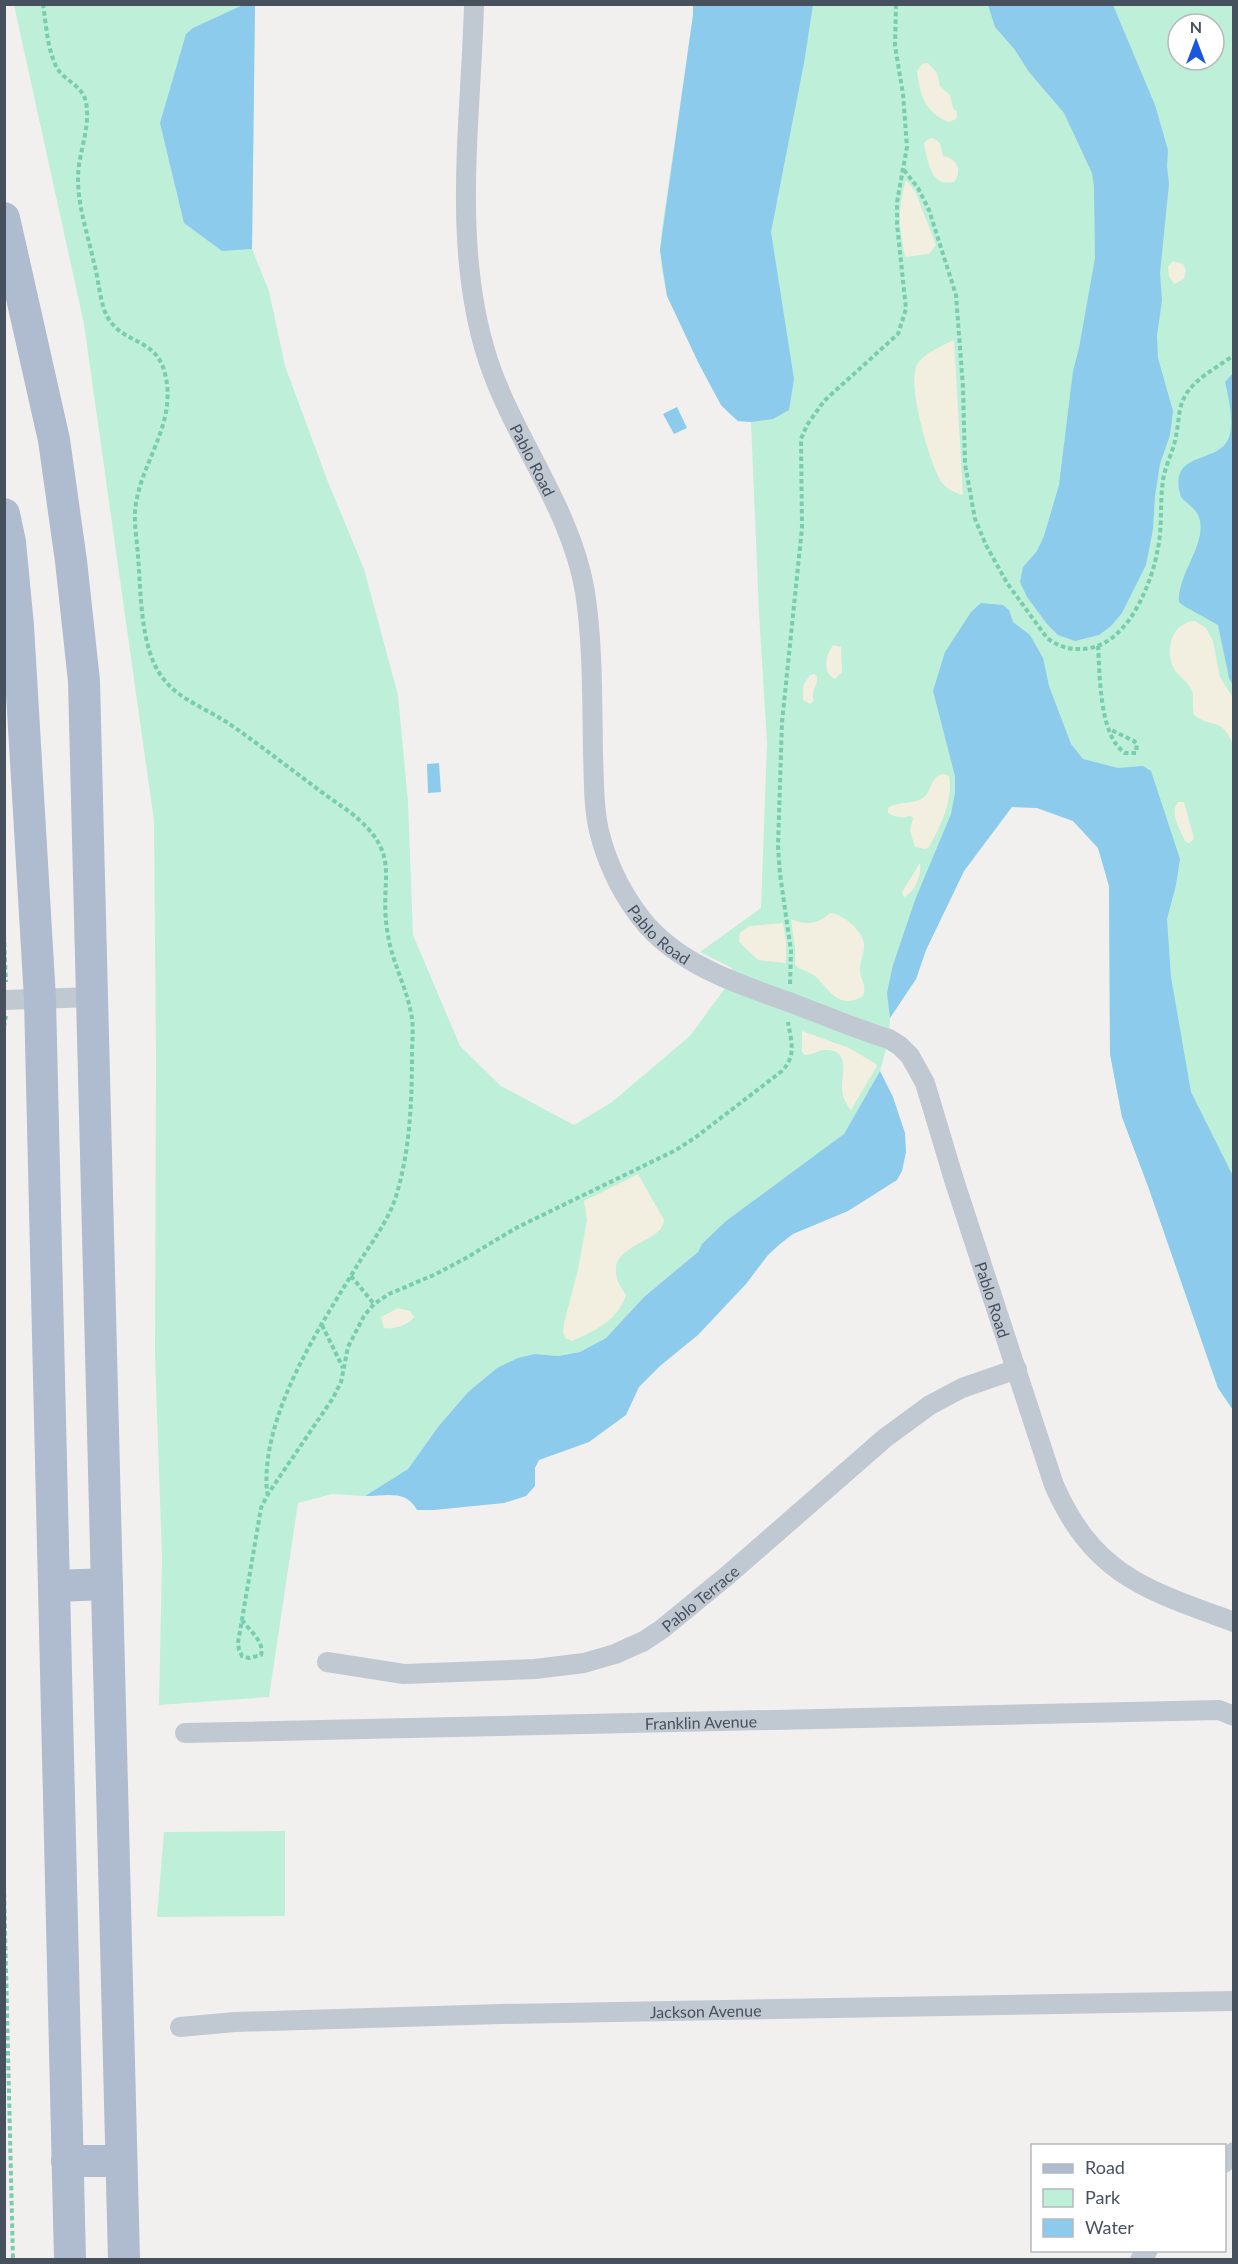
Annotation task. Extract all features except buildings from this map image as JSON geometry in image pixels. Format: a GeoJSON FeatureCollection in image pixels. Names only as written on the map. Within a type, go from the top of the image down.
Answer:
{"type":"FeatureCollection","features":[{"type":"Feature","properties":{"kind":"main road"},"geometry":{"type":"LineString","coordinates":[[4,218],[54,440],[75,593],[84,681],[124,2259]]}},
{"type":"Feature","properties":{"kind":"main road"},"geometry":{"type":"LineString","coordinates":[[4,514],[10,542],[18,626],[39,999],[70,2259]]}},
{"type":"Feature","properties":{"kind":"main road"},"geometry":{"type":"LineString","coordinates":[[54,1586],[107,1584]]}},
{"type":"Feature","properties":{"kind":"main road"},"geometry":{"type":"LineString","coordinates":[[67,2161],[122,2161]]}},
{"type":"Feature","properties":{"kind":"street","name":"Pablo Road"},"geometry":{"type":"LineString","coordinates":[[474,4],[466,215],[469,268],[476,312],[491,368],[518,431],[560,511],[573,546],[584,588],[590,632],[595,803],[598,829],[615,878],[634,910],[649,928],[675,951],[695,964],[889,1039],[910,1056],[926,1083],[955,1182],[1054,1485],[1065,1510],[1079,1533],[1120,1574],[1143,1587],[1233,1622]]}},
{"type":"Feature","properties":{"kind":"street"},"geometry":{"type":"LineString","coordinates":[[4,1000],[93,997]]}},
{"type":"Feature","properties":{"kind":"street","name":"Pablo Terrace"},"geometry":{"type":"LineString","coordinates":[[327,1662],[404,1674],[535,1669],[584,1663],[615,1654],[644,1641],[662,1629],[728,1575],[885,1438],[930,1405],[962,1388],[1017,1369]]}},
{"type":"Feature","properties":{"kind":"street","name":"Franklin Avenue"},"geometry":{"type":"LineString","coordinates":[[184,1733],[1226,1713]]}},
{"type":"Feature","properties":{"kind":"street","name":"Jackson Avenue"},"geometry":{"type":"LineString","coordinates":[[180,2027],[235,2022],[501,2014],[1233,2001]]}},
{"type":"Feature","properties":{"kind":"path"},"geometry":{"type":"LineString","coordinates":[[43,4],[51,50],[57,68],[82,91],[86,100],[86,127],[78,177],[79,206],[95,266],[102,305],[112,325],[158,355],[166,378],[167,396],[162,431],[136,504],[146,631],[156,669],[173,689],[256,743],[363,822],[381,843],[387,872],[387,933],[411,1014],[413,1028],[408,1144],[399,1186],[390,1214],[302,1360],[276,1425],[266,1477],[268,1494]]}},
{"type":"Feature","properties":{"kind":"path"},"geometry":{"type":"LineString","coordinates":[[242,1620],[261,1643],[263,1649],[261,1654],[255,1657],[242,1656],[239,1650],[242,1620],[261,1508],[268,1494],[333,1398],[341,1382],[348,1347],[364,1316],[374,1304],[389,1294],[466,1258],[516,1228],[646,1166],[696,1137],[790,1063],[792,1049],[788,1017],[791,951],[778,846],[782,722],[802,528],[801,439],[807,425],[824,401],[898,334],[906,309],[897,224],[897,202],[907,147],[903,94],[895,46],[896,4]]}},
{"type":"Feature","properties":{"kind":"path"},"geometry":{"type":"LineString","coordinates":[[904,169],[918,188],[929,210],[956,295],[963,387],[965,464],[969,492],[979,528],[1007,583],[1047,638],[1056,645],[1083,649],[1098,646],[1113,639],[1126,624],[1154,569],[1159,546],[1164,475],[1175,441],[1184,397],[1191,387],[1233,355]]}},
{"type":"Feature","properties":{"kind":"path"},"geometry":{"type":"LineString","coordinates":[[1098,646],[1101,700],[1109,729],[1118,748],[1130,755],[1136,753],[1137,744],[1134,741],[1109,729]]}},
{"type":"Feature","properties":{"kind":"path"},"geometry":{"type":"LineString","coordinates":[[351,1276],[374,1304]]}},
{"type":"Feature","properties":{"kind":"path"},"geometry":{"type":"LineString","coordinates":[[322,1325],[344,1369]]}},
{"type":"Feature","properties":{"kind":"path"},"geometry":{"type":"LineString","coordinates":[[4,1886],[13,2259]]}},
{"type":"Feature","properties":{"kind":"green space"},"geometry":{"type":"Polygon","coordinates":[[[14,5],[255,5],[252,249],[269,291],[285,366],[328,482],[364,569],[398,695],[408,802],[413,935],[460,1046],[501,1086],[574,1125],[612,1102],[690,1036],[731,980],[732,968],[700,952],[761,908],[767,743],[751,422],[738,421],[721,405],[699,364],[667,296],[660,250],[693,5],[1233,5],[1233,1410],[1218,1388],[1122,1117],[1110,1054],[1109,886],[1098,848],[1073,821],[1037,808],[1012,806],[964,871],[926,950],[916,979],[890,1018],[889,1039],[880,1071],[844,1134],[702,1244],[698,1252],[644,1297],[606,1338],[580,1352],[558,1356],[535,1354],[497,1368],[468,1392],[438,1427],[408,1469],[365,1496],[332,1494],[298,1503],[269,1697],[159,1705],[162,1559],[155,1355],[154,821],[84,324],[14,5]]]}},
{"type":"Feature","properties":{"kind":"green space"},"geometry":{"type":"Polygon","coordinates":[[[285,1831],[285,1916],[157,1917],[164,1832],[285,1831]]]}},
{"type":"Feature","properties":{"kind":"sand"},"geometry":{"type":"Polygon","coordinates":[[[928,63],[937,73],[940,86],[950,95],[953,108],[957,112],[956,119],[949,122],[934,114],[922,95],[917,71],[922,64],[928,63]]]}},
{"type":"Feature","properties":{"kind":"sand"},"geometry":{"type":"Polygon","coordinates":[[[933,138],[940,143],[943,156],[952,159],[957,166],[958,174],[954,182],[940,181],[932,171],[924,143],[933,138]]]}},
{"type":"Feature","properties":{"kind":"sand"},"geometry":{"type":"Polygon","coordinates":[[[906,180],[915,191],[936,245],[929,254],[905,257],[900,219],[901,200],[906,180]]]}},
{"type":"Feature","properties":{"kind":"sand"},"geometry":{"type":"Polygon","coordinates":[[[1173,261],[1183,264],[1186,270],[1184,279],[1174,284],[1169,276],[1168,267],[1173,261]]]}},
{"type":"Feature","properties":{"kind":"sand"},"geometry":{"type":"Polygon","coordinates":[[[954,340],[963,495],[943,484],[932,461],[918,408],[914,377],[916,367],[922,358],[954,340]]]}},
{"type":"Feature","properties":{"kind":"sand"},"geometry":{"type":"Polygon","coordinates":[[[1195,621],[1206,628],[1213,641],[1220,677],[1233,698],[1233,744],[1229,735],[1220,726],[1194,715],[1192,691],[1171,662],[1172,638],[1181,626],[1195,621]]]}},
{"type":"Feature","properties":{"kind":"sand"},"geometry":{"type":"Polygon","coordinates":[[[833,645],[841,647],[842,672],[835,679],[826,668],[828,654],[833,645]]]}},
{"type":"Feature","properties":{"kind":"sand"},"geometry":{"type":"Polygon","coordinates":[[[814,674],[817,679],[813,694],[814,701],[810,704],[803,700],[803,686],[810,675],[814,674]]]}},
{"type":"Feature","properties":{"kind":"sand"},"geometry":{"type":"Polygon","coordinates":[[[943,774],[949,776],[950,794],[941,822],[929,847],[926,849],[915,847],[910,831],[913,818],[894,816],[888,813],[888,808],[921,799],[928,793],[936,777],[943,774]]]}},
{"type":"Feature","properties":{"kind":"sand"},"geometry":{"type":"Polygon","coordinates":[[[1178,802],[1184,802],[1194,839],[1189,843],[1186,842],[1176,822],[1175,811],[1178,802]]]}},
{"type":"Feature","properties":{"kind":"sand"},"geometry":{"type":"Polygon","coordinates":[[[920,863],[917,882],[904,897],[902,892],[920,863]]]}},
{"type":"Feature","properties":{"kind":"sand"},"geometry":{"type":"Polygon","coordinates":[[[830,913],[841,916],[852,924],[863,939],[860,972],[864,992],[863,996],[855,1000],[842,1000],[831,993],[814,975],[795,965],[791,919],[801,923],[812,923],[830,913]]]}},
{"type":"Feature","properties":{"kind":"sand"},"geometry":{"type":"Polygon","coordinates":[[[783,923],[786,963],[758,960],[739,942],[740,933],[749,926],[783,923]]]}},
{"type":"Feature","properties":{"kind":"sand"},"geometry":{"type":"Polygon","coordinates":[[[802,1031],[849,1048],[876,1064],[877,1066],[851,1110],[843,1094],[841,1057],[832,1050],[805,1055],[802,1052],[802,1031]]]}},
{"type":"Feature","properties":{"kind":"sand"},"geometry":{"type":"Polygon","coordinates":[[[638,1174],[664,1220],[661,1228],[620,1258],[616,1266],[617,1278],[626,1295],[617,1311],[605,1324],[572,1341],[565,1338],[563,1332],[587,1220],[584,1201],[638,1174]]]}},
{"type":"Feature","properties":{"kind":"sand"},"geometry":{"type":"Polygon","coordinates":[[[398,1308],[410,1311],[414,1317],[400,1326],[384,1328],[381,1317],[398,1308]]]}},
{"type":"Feature","properties":{"kind":"water"},"geometry":{"type":"Polygon","coordinates":[[[245,4],[255,5],[252,249],[222,251],[184,223],[160,123],[186,34],[193,28],[245,4]]]}},
{"type":"Feature","properties":{"kind":"water"},"geometry":{"type":"Polygon","coordinates":[[[693,5],[813,5],[771,232],[794,379],[789,410],[773,419],[738,421],[721,405],[667,296],[660,250],[693,5]]]}},
{"type":"Feature","properties":{"kind":"water"},"geometry":{"type":"Polygon","coordinates":[[[988,5],[1113,5],[1155,105],[1168,150],[1169,184],[1160,273],[1162,300],[1157,336],[1158,358],[1173,411],[1170,435],[1160,464],[1153,529],[1146,565],[1122,613],[1099,635],[1075,641],[1058,635],[1047,624],[1027,597],[1020,582],[1023,567],[1037,551],[1044,536],[1059,485],[1073,371],[1095,258],[1094,187],[1092,173],[1064,113],[995,27],[988,5]]]}},
{"type":"Feature","properties":{"kind":"water"},"geometry":{"type":"Polygon","coordinates":[[[1233,373],[1233,686],[1229,678],[1218,625],[1179,602],[1183,580],[1197,546],[1201,525],[1197,512],[1181,497],[1178,483],[1180,473],[1185,466],[1219,449],[1229,437],[1231,414],[1225,382],[1233,373]]]}},
{"type":"Feature","properties":{"kind":"water"},"geometry":{"type":"Polygon","coordinates":[[[677,407],[687,428],[674,434],[663,414],[677,407]]]}},
{"type":"Feature","properties":{"kind":"water"},"geometry":{"type":"Polygon","coordinates":[[[981,603],[1003,605],[1009,610],[1013,622],[1030,635],[1043,658],[1049,686],[1071,744],[1083,759],[1118,768],[1143,766],[1151,771],[1180,859],[1167,919],[1171,977],[1191,1092],[1233,1176],[1233,1410],[1218,1388],[1122,1117],[1110,1054],[1109,886],[1098,848],[1073,821],[1037,808],[1012,807],[964,871],[926,950],[916,979],[890,1018],[887,993],[893,965],[915,900],[951,814],[955,793],[955,776],[933,691],[945,652],[971,612],[981,603]]]}},
{"type":"Feature","properties":{"kind":"water"},"geometry":{"type":"Polygon","coordinates":[[[439,763],[441,792],[428,793],[427,764],[439,763]]]}},
{"type":"Feature","properties":{"kind":"water"},"geometry":{"type":"Polygon","coordinates":[[[880,1071],[893,1097],[905,1133],[906,1152],[902,1171],[897,1180],[848,1211],[793,1234],[780,1244],[698,1335],[660,1366],[639,1387],[626,1415],[589,1442],[539,1460],[535,1468],[535,1486],[526,1496],[504,1503],[417,1510],[412,1503],[401,1496],[365,1496],[408,1469],[438,1427],[468,1392],[497,1368],[518,1358],[535,1354],[558,1356],[580,1352],[606,1338],[644,1297],[698,1252],[702,1244],[726,1221],[844,1134],[880,1071]]]}}]}
